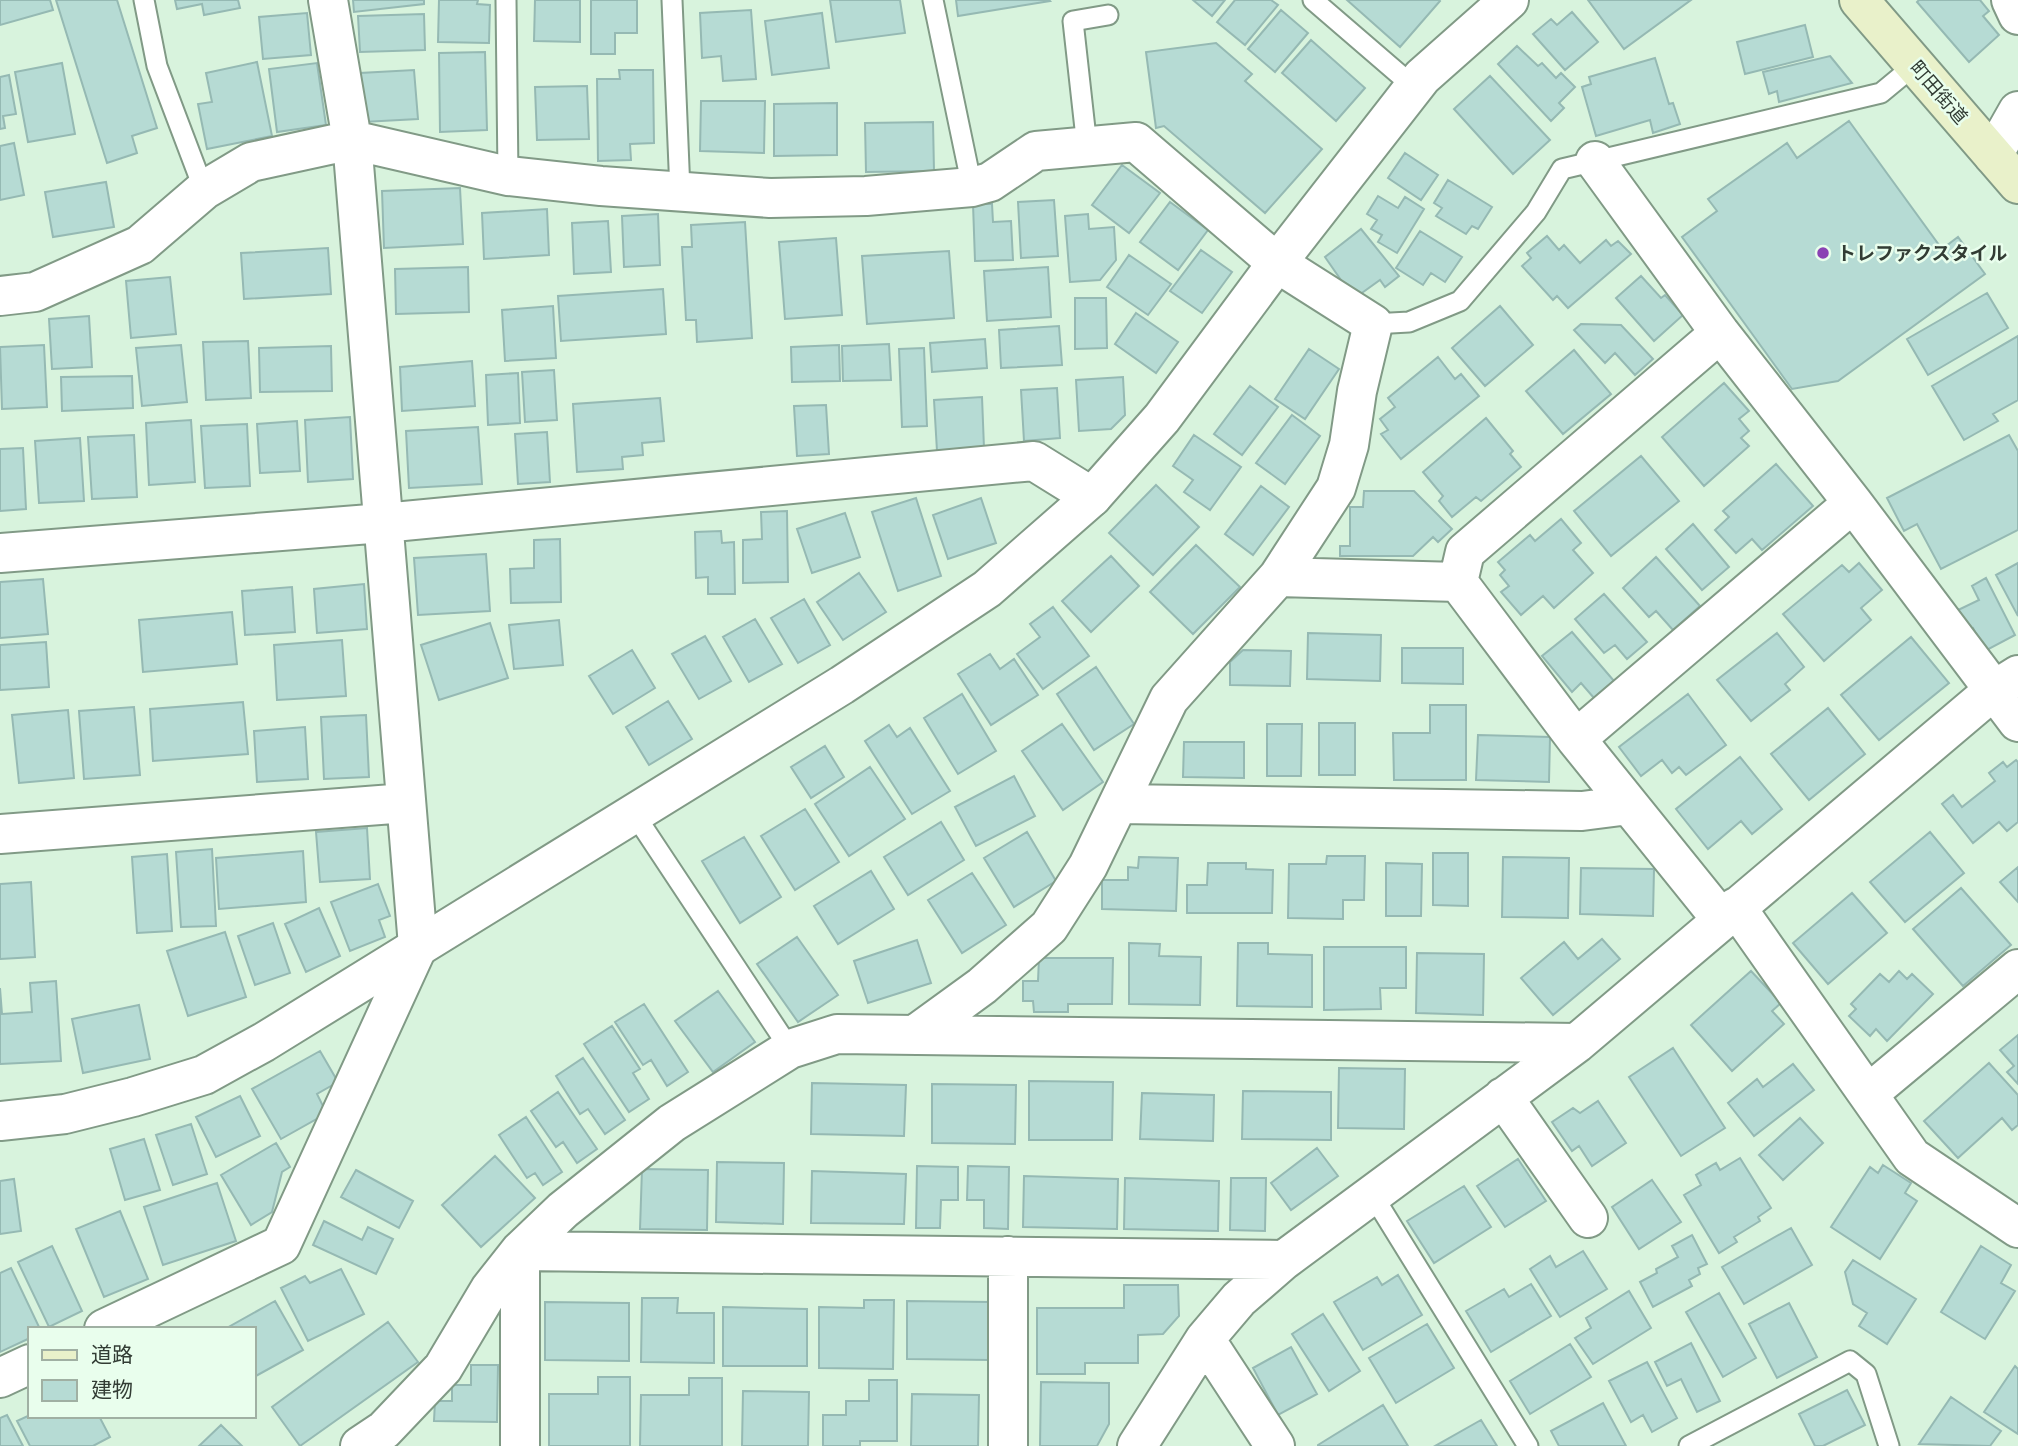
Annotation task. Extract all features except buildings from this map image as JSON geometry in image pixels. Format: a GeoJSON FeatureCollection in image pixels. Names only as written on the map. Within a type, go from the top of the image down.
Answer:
{"type":"FeatureCollection","features":[{"type":"Feature","properties":{"kind":"main road","name":"町田街道"},"geometry":{"type":"LineString","coordinates":[[1859,0],[2018,184]]}},
{"type":"Feature","properties":{"kind":"street"},"geometry":{"type":"LineString","coordinates":[[108,1327],[281,1245],[418,946],[352,140],[328,0]]}},
{"type":"Feature","properties":{"kind":"street"},"geometry":{"type":"LineString","coordinates":[[0,1121],[65,1114],[204,1075],[264,1042],[842,685],[987,589],[1092,497],[1162,418],[1422,77],[1509,0]]}},
{"type":"Feature","properties":{"kind":"street"},"geometry":{"type":"LineString","coordinates":[[2011,0],[2018,15]]}},
{"type":"Feature","properties":{"kind":"street"},"geometry":{"type":"LineString","coordinates":[[1993,155],[2018,111]]}},
{"type":"Feature","properties":{"kind":"street"},"geometry":{"type":"LineString","coordinates":[[0,296],[34,292],[140,245],[204,190],[251,162],[352,140],[508,176],[601,186],[770,198],[866,196],[972,187],[990,182],[1036,151],[1136,142],[1277,264],[1373,324],[1357,391],[1349,445],[1336,488],[1278,577],[1169,699],[1088,866],[1049,927],[982,986],[916,1034]]}},
{"type":"Feature","properties":{"kind":"street"},"geometry":{"type":"LineString","coordinates":[[1595,161],[1720,333],[1853,503],[2006,683],[2018,722]]}},
{"type":"Feature","properties":{"kind":"street"},"geometry":{"type":"LineString","coordinates":[[1458,582],[1465,552],[1720,333]]}},
{"type":"Feature","properties":{"kind":"street"},"geometry":{"type":"LineString","coordinates":[[0,553],[383,523],[1034,461],[1092,497]]}},
{"type":"Feature","properties":{"kind":"street"},"geometry":{"type":"LineString","coordinates":[[1576,738],[1853,503]]}},
{"type":"Feature","properties":{"kind":"street"},"geometry":{"type":"LineString","coordinates":[[1278,577],[1458,582]]}},
{"type":"Feature","properties":{"kind":"street"},"geometry":{"type":"LineString","coordinates":[[1458,582],[1629,805],[1729,913],[1868,1094],[1912,1157],[2018,1228]]}},
{"type":"Feature","properties":{"kind":"street"},"geometry":{"type":"LineString","coordinates":[[1137,1446],[1205,1339],[1239,1299],[1283,1260],[1577,1043],[2006,683]]}},
{"type":"Feature","properties":{"kind":"street"},"geometry":{"type":"LineString","coordinates":[[0,834],[406,803]]}},
{"type":"Feature","properties":{"kind":"street"},"geometry":{"type":"LineString","coordinates":[[1119,804],[1582,811],[1629,805]]}},
{"type":"Feature","properties":{"kind":"street"},"geometry":{"type":"LineString","coordinates":[[1868,1094],[2018,970]]}},
{"type":"Feature","properties":{"kind":"street"},"geometry":{"type":"LineString","coordinates":[[360,1446],[384,1430],[443,1368],[490,1289],[520,1251],[563,1210],[673,1123],[790,1049],[836,1034],[1577,1043]]}},
{"type":"Feature","properties":{"kind":"street"},"geometry":{"type":"LineString","coordinates":[[1503,1097],[1588,1218]]}},
{"type":"Feature","properties":{"kind":"street"},"geometry":{"type":"LineString","coordinates":[[520,1251],[1283,1260]]}},
{"type":"Feature","properties":{"kind":"street"},"geometry":{"type":"LineString","coordinates":[[520,1251],[520,1446]]}},
{"type":"Feature","properties":{"kind":"street"},"geometry":{"type":"LineString","coordinates":[[1008,1256],[1008,1446]]}},
{"type":"Feature","properties":{"kind":"street"},"geometry":{"type":"LineString","coordinates":[[1205,1339],[1275,1446]]}},
{"type":"Feature","properties":{"kind":"street"},"geometry":{"type":"LineString","coordinates":[[0,1378],[28,1365]]}},
{"type":"Feature","properties":{"kind":"lane"},"geometry":{"type":"LineString","coordinates":[[144,0],[157,66],[204,190]]}},
{"type":"Feature","properties":{"kind":"lane"},"geometry":{"type":"LineString","coordinates":[[506,0],[508,176]]}},
{"type":"Feature","properties":{"kind":"lane"},"geometry":{"type":"LineString","coordinates":[[672,0],[680,191]]}},
{"type":"Feature","properties":{"kind":"lane"},"geometry":{"type":"LineString","coordinates":[[933,0],[972,187]]}},
{"type":"Feature","properties":{"kind":"lane"},"geometry":{"type":"LineString","coordinates":[[1313,0],[1414,87]]}},
{"type":"Feature","properties":{"kind":"lane"},"geometry":{"type":"LineString","coordinates":[[1087,147],[1073,21],[1108,15]]}},
{"type":"Feature","properties":{"kind":"lane"},"geometry":{"type":"LineString","coordinates":[[1373,324],[1409,322],[1460,301],[1536,212],[1562,169],[1881,93],[1916,64]]}},
{"type":"Feature","properties":{"kind":"lane"},"geometry":{"type":"LineString","coordinates":[[633,813],[790,1049]]}},
{"type":"Feature","properties":{"kind":"lane"},"geometry":{"type":"LineString","coordinates":[[1371,1194],[1528,1446]]}},
{"type":"Feature","properties":{"kind":"lane"},"geometry":{"type":"LineString","coordinates":[[1689,1446],[1850,1361],[1866,1374],[1889,1446]]}},
{"type":"Feature","properties":{"kind":"place","name":"トレファクスタイル"},"geometry":{"type":"Point","coordinates":[1823,253]}}]}
